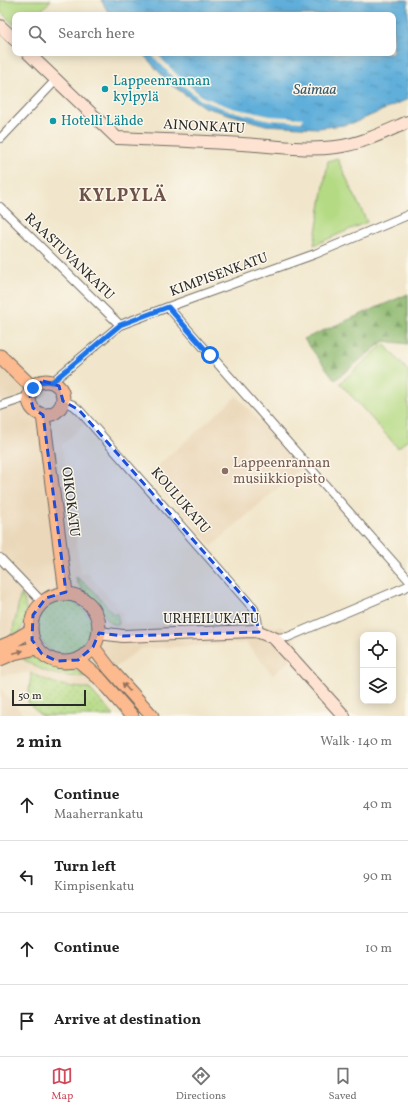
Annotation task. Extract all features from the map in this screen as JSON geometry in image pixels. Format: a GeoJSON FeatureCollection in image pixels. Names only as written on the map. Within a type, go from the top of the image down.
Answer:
{"type":"FeatureCollection","features":[{"type":"Feature","properties":{"kind":"main road"},"geometry":{"type":"LineString","coordinates":[[0,356],[31,392]]}},
{"type":"Feature","properties":{"kind":"main road"},"geometry":{"type":"LineString","coordinates":[[43,381],[52,382],[59,386],[61,390],[63,395],[62,406],[55,413],[43,415],[33,408],[30,400],[31,392],[38,383],[43,381]]}},
{"type":"Feature","properties":{"kind":"main road","name":"OIKOKATU"},"geometry":{"type":"LineString","coordinates":[[43,415],[66,593]]}},
{"type":"Feature","properties":{"kind":"main road"},"geometry":{"type":"LineString","coordinates":[[66,593],[81,597],[92,606],[98,619],[99,633],[97,641],[87,654],[78,660],[65,662],[57,661],[46,656],[37,648],[32,640],[30,622],[36,608],[42,602],[52,596],[66,593]]}},
{"type":"Feature","properties":{"kind":"main road"},"geometry":{"type":"LineString","coordinates":[[0,647],[30,631]]}},
{"type":"Feature","properties":{"kind":"main road"},"geometry":{"type":"LineString","coordinates":[[93,647],[110,669],[152,716]]}},
{"type":"Feature","properties":{"kind":"main road"},"geometry":{"type":"LineString","coordinates":[[0,659],[14,653],[37,648]]}},
{"type":"Feature","properties":{"kind":"main road"},"geometry":{"type":"LineString","coordinates":[[78,660],[99,678],[132,716]]}},
{"type":"Feature","properties":{"kind":"street"},"geometry":{"type":"LineString","coordinates":[[0,26],[12,37]]}},
{"type":"Feature","properties":{"kind":"street","name":"AINONKATU"},"geometry":{"type":"LineString","coordinates":[[31,56],[117,138],[183,140],[295,148],[325,148],[338,147],[367,139],[408,122]]}},
{"type":"Feature","properties":{"kind":"street"},"geometry":{"type":"LineString","coordinates":[[1,138],[56,80]]}},
{"type":"Feature","properties":{"kind":"street","name":"RAASTUVANKATU"},"geometry":{"type":"LineString","coordinates":[[0,207],[120,325]]}},
{"type":"Feature","properties":{"kind":"street","name":"KIMPISENKATU"},"geometry":{"type":"LineString","coordinates":[[52,382],[120,325],[320,252],[408,214]]}},
{"type":"Feature","properties":{"kind":"street"},"geometry":{"type":"LineString","coordinates":[[168,307],[408,578]]}},
{"type":"Feature","properties":{"kind":"street"},"geometry":{"type":"LineString","coordinates":[[0,406],[31,392]]}},
{"type":"Feature","properties":{"kind":"street","name":"KOULUKATU"},"geometry":{"type":"LineString","coordinates":[[63,401],[73,405],[79,410],[254,609],[259,632]]}},
{"type":"Feature","properties":{"kind":"street"},"geometry":{"type":"LineString","coordinates":[[0,558],[42,602]]}},
{"type":"Feature","properties":{"kind":"street","name":"URHEILUKATU"},"geometry":{"type":"LineString","coordinates":[[99,633],[123,636],[239,631],[259,632],[274,638],[288,637],[408,586]]}},
{"type":"Feature","properties":{"kind":"street"},"geometry":{"type":"LineString","coordinates":[[274,638],[344,716]]}},
{"type":"Feature","properties":{"kind":"highlighted area"},"geometry":{"type":"Polygon","coordinates":[[[43,381],[59,386],[63,401],[79,410],[254,609],[259,632],[123,636],[99,633],[93,647],[78,660],[57,661],[42,654],[32,640],[33,615],[46,598],[66,592],[43,415],[33,408],[30,396],[33,388],[43,381]]]}},
{"type":"Feature","properties":{"kind":"shaded area"},"geometry":{"type":"Polygon","coordinates":[[[0,356],[35,385],[43,381],[56,384],[61,390],[63,401],[88,421],[62,445],[81,574],[88,573],[123,613],[124,623],[283,627],[303,649],[273,675],[246,643],[140,649],[89,688],[73,688],[43,680],[31,673],[0,675],[0,356]]]}},
{"type":"Feature","properties":{"kind":"shaded area","name":"Lappeenrannan musiikkiopisto"},"geometry":{"type":"Polygon","coordinates":[[[237,396],[301,468],[212,546],[148,474],[237,396]]]}},
{"type":"Feature","properties":{"kind":"shaded area"},"geometry":{"type":"Polygon","coordinates":[[[0,688],[21,712],[19,716],[0,716],[0,688]]]}},
{"type":"Feature","properties":{"kind":"green space"},"geometry":{"type":"Polygon","coordinates":[[[0,0],[51,0],[40,12],[12,12],[12,23],[0,11],[0,0]]]}},
{"type":"Feature","properties":{"kind":"green space"},"geometry":{"type":"Polygon","coordinates":[[[337,158],[367,222],[314,245],[328,161],[337,158]]]}},
{"type":"Feature","properties":{"kind":"green space"},"geometry":{"type":"Polygon","coordinates":[[[408,294],[408,344],[384,341],[335,380],[304,339],[408,294]]]}},
{"type":"Feature","properties":{"kind":"green space"},"geometry":{"type":"Polygon","coordinates":[[[384,344],[408,371],[408,439],[398,448],[340,383],[384,344]]]}},
{"type":"Feature","properties":{"kind":"green space"},"geometry":{"type":"Polygon","coordinates":[[[76,577],[93,590],[113,614],[117,614],[118,625],[111,623],[108,620],[96,601],[81,588],[76,577]]]}},
{"type":"Feature","properties":{"kind":"green space"},"geometry":{"type":"Polygon","coordinates":[[[22,594],[26,609],[25,618],[20,632],[12,635],[20,597],[22,594]]]}},
{"type":"Feature","properties":{"kind":"green space"},"geometry":{"type":"Polygon","coordinates":[[[60,599],[71,601],[80,606],[88,616],[93,629],[93,635],[88,647],[76,655],[63,656],[51,651],[42,641],[37,630],[37,618],[44,607],[60,599]]]}},
{"type":"Feature","properties":{"kind":"green space"},"geometry":{"type":"Polygon","coordinates":[[[34,657],[61,669],[81,672],[88,676],[54,674],[23,659],[34,657]]]}},
{"type":"Feature","properties":{"kind":"green space"},"geometry":{"type":"Polygon","coordinates":[[[31,673],[45,680],[59,684],[89,688],[114,716],[41,716],[28,703],[31,673]]]}},
{"type":"Feature","properties":{"kind":"water","name":"Saimaa"},"geometry":{"type":"Polygon","coordinates":[[[101,0],[408,0],[408,99],[356,122],[343,125],[318,128],[266,125],[204,107],[170,84],[145,56],[396,56],[396,12],[108,12],[101,0]]]}},
{"type":"Feature","properties":{"kind":"pier"},"geometry":{"type":"Polygon","coordinates":[[[153,56],[159,56],[177,75],[203,97],[232,108],[270,116],[303,118],[302,122],[270,120],[231,111],[201,100],[174,78],[153,56]]]}},
{"type":"Feature","properties":{"kind":"place","name":"Lappeenrannan kylpylä"},"geometry":{"type":"Point","coordinates":[105,89]}},
{"type":"Feature","properties":{"kind":"place","name":"Hotelli Lähde"},"geometry":{"type":"Point","coordinates":[53,121]}},
{"type":"Feature","properties":{"kind":"place","name":"Lappeenrannan musiikkiopisto"},"geometry":{"type":"Point","coordinates":[225,471]}},
{"type":"Feature","properties":{"kind":"district","name":"KYLPYLÄ"},"geometry":{"type":"Point","coordinates":[123,196]}},
{"type":"Feature","properties":{"kind":"route"},"geometry":{"type":"LineString","coordinates":[[33,388],[38,383],[43,381],[52,382],[120,325],[168,307],[210,355]]}}]}
